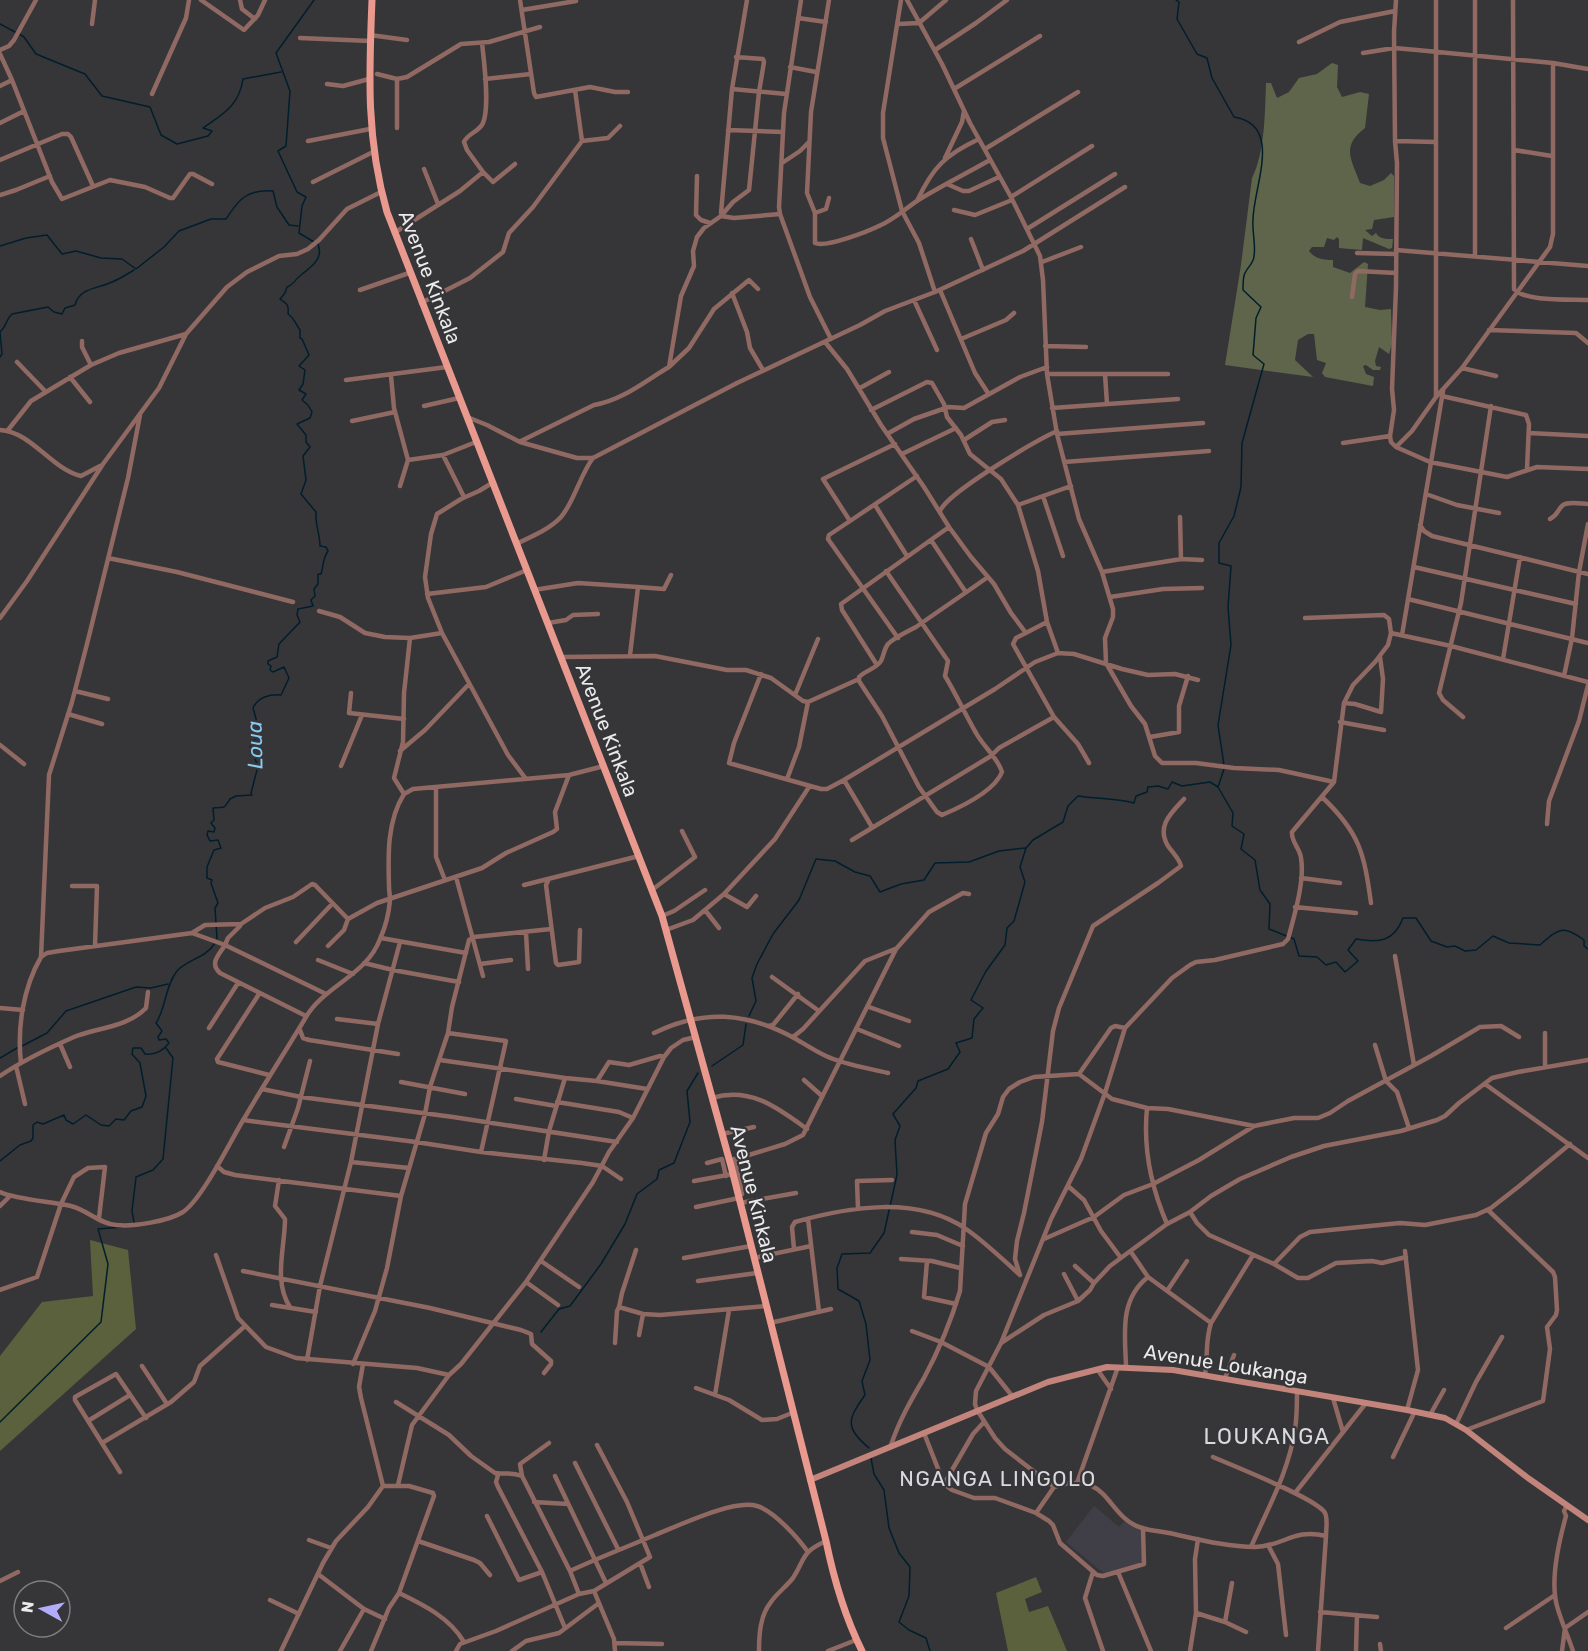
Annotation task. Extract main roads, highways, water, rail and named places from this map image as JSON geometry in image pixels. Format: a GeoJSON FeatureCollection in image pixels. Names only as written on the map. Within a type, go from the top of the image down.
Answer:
{"type":"FeatureCollection","features":[{"type":"Feature","properties":{"kind":"main road","name":"Avenue Kinkala"},"geometry":{"type":"LineString","coordinates":[[372,0],[370,129],[381,192],[393,233],[662,916],[733,1177],[741,1198],[757,1273],[842,1607],[862,1651]]}},
{"type":"Feature","properties":{"kind":"main road","name":"Avenue Loukanga"},"geometry":{"type":"LineString","coordinates":[[810,1480],[1048,1382],[1096,1368],[1126,1366],[1225,1378],[1445,1418],[1467,1430],[1528,1478],[1588,1520]]}},
{"type":"Feature","properties":{"kind":"waterway","name":"Loua"},"geometry":{"type":"LineString","coordinates":[[314,0],[276,53],[290,91],[286,146],[278,151],[297,192],[306,197],[302,206],[299,233],[314,242]]}},
{"type":"Feature","properties":{"kind":"waterway"},"geometry":{"type":"LineString","coordinates":[[1176,0],[1179,2],[1177,19],[1197,54],[1207,58],[1212,78],[1234,117],[1249,122],[1258,132],[1262,144],[1260,175],[1254,206],[1254,256],[1243,279],[1243,290],[1261,307],[1256,318],[1253,355],[1264,364],[1242,443],[1241,487],[1234,516],[1219,543],[1219,563],[1231,566],[1228,607],[1231,645],[1218,725],[1224,765]]}},
{"type":"Feature","properties":{"kind":"waterway"},"geometry":{"type":"LineString","coordinates":[[0,24],[15,32]]}},
{"type":"Feature","properties":{"kind":"waterway"},"geometry":{"type":"LineString","coordinates":[[19,34],[24,37],[36,54],[85,74],[102,96],[150,107],[161,135],[177,144],[208,136],[212,131],[203,128],[234,103],[243,79],[281,72]]}},
{"type":"Feature","properties":{"kind":"waterway"},"geometry":{"type":"LineString","coordinates":[[0,246],[26,238],[47,235],[62,254],[76,251],[101,258],[122,259],[136,269],[164,247],[179,231],[211,219],[226,219],[245,197],[264,191],[273,191],[277,207],[289,225],[298,226]]}},
{"type":"Feature","properties":{"kind":"waterway","name":"Loua"},"geometry":{"type":"LineString","coordinates":[[217,939],[215,908],[218,903],[212,880],[207,878],[207,867],[214,850],[221,848],[218,840],[210,841],[207,835],[208,831],[214,832],[215,828],[211,823],[214,820],[213,808],[223,807],[236,796],[252,795],[258,766],[250,747],[258,728],[253,708],[265,697],[281,695],[289,678],[284,667],[273,672],[270,670],[271,666],[268,661],[277,657],[279,644],[300,622],[297,615],[298,609],[313,606],[311,600],[315,596],[314,589],[318,584],[318,574],[321,574],[328,551],[326,547],[320,546],[316,512],[301,494],[306,480],[303,456],[310,447],[306,442],[306,435],[297,424],[310,418],[312,412],[302,400],[306,394],[299,390],[303,384],[305,370],[299,366],[309,355],[300,338],[300,330],[288,314],[287,305],[280,299],[287,287],[316,262],[319,254],[318,244]]}},
{"type":"Feature","properties":{"kind":"waterway"},"geometry":{"type":"LineString","coordinates":[[0,332],[12,314],[48,307],[62,314],[65,308],[75,305],[77,299],[85,292],[115,281],[134,270]]}},
{"type":"Feature","properties":{"kind":"waterway"},"geometry":{"type":"LineString","coordinates":[[0,332],[2,354],[0,357]]}},
{"type":"Feature","properties":{"kind":"waterway"},"geometry":{"type":"LineString","coordinates":[[1218,787],[1224,769]]}},
{"type":"Feature","properties":{"kind":"waterway"},"geometry":{"type":"LineString","coordinates":[[869,1448],[856,1435],[851,1423],[865,1395],[862,1381],[870,1360],[866,1324],[859,1301],[838,1289],[837,1268],[842,1254],[870,1253],[884,1233],[897,1175],[895,1140],[900,1126],[893,1114],[916,1088],[918,1081],[948,1069],[960,1052],[956,1043],[972,1038],[974,1019],[983,1008],[971,1000],[986,971],[1005,945],[1007,928],[1014,921],[1025,882],[1020,867],[1026,848],[1033,840],[1063,822],[1068,806],[1078,796],[1134,803],[1136,796],[1147,792],[1148,787],[1158,786],[1168,789],[1172,782],[1182,786],[1210,782],[1218,787],[1233,813],[1232,826],[1244,834],[1241,849],[1255,860],[1260,890],[1270,904],[1269,929],[1294,939],[1299,956],[1317,957],[1326,965],[1336,962],[1345,972],[1358,961],[1348,950],[1356,939],[1372,941],[1385,939],[1395,932],[1403,918],[1416,918],[1431,941],[1447,947],[1455,946],[1465,951],[1476,950],[1493,936],[1509,943],[1540,945],[1561,930],[1577,935],[1584,940],[1584,946],[1588,949]]}},
{"type":"Feature","properties":{"kind":"waterway"},"geometry":{"type":"LineString","coordinates":[[749,1016],[756,1001],[752,978],[757,964],[773,934],[799,900],[816,859],[835,861],[855,872],[870,876],[880,892],[901,884],[924,880],[935,863],[969,862],[999,851],[1025,848]]}},
{"type":"Feature","properties":{"kind":"waterway","name":"Loua"},"geometry":{"type":"LineString","coordinates":[[0,1161],[20,1145],[31,1141],[33,1125],[37,1122],[43,1124],[64,1115],[66,1120],[73,1124],[86,1115],[101,1125],[109,1126],[116,1119],[124,1120],[131,1111],[142,1107],[146,1096],[140,1063],[132,1054],[133,1048],[141,1048],[145,1054],[152,1054],[169,1043],[166,1039],[159,1040],[158,1037],[162,1031],[156,1023],[170,983],[181,967],[207,952],[215,943]]}},
{"type":"Feature","properties":{"kind":"waterway"},"geometry":{"type":"LineString","coordinates":[[22,1046],[47,1033],[66,1011],[136,987],[151,988],[168,984]]}},
{"type":"Feature","properties":{"kind":"waterway"},"geometry":{"type":"LineString","coordinates":[[712,1066],[743,1045],[746,1024]]}},
{"type":"Feature","properties":{"kind":"waterway"},"geometry":{"type":"LineString","coordinates":[[0,1058],[17,1048]]}},
{"type":"Feature","properties":{"kind":"waterway"},"geometry":{"type":"LineString","coordinates":[[134,1222],[132,1211],[136,1177],[153,1170],[163,1159],[173,1058],[166,1048]]}},
{"type":"Feature","properties":{"kind":"waterway"},"geometry":{"type":"LineString","coordinates":[[541,1332],[559,1309],[570,1306],[601,1264],[625,1224],[637,1194],[657,1179],[659,1170],[674,1163],[690,1122],[687,1091],[698,1073]]}},
{"type":"Feature","properties":{"kind":"waterway"},"geometry":{"type":"LineString","coordinates":[[0,1422],[101,1322],[108,1264],[98,1229],[122,1227]]}},
{"type":"Feature","properties":{"kind":"waterway"},"geometry":{"type":"LineString","coordinates":[[871,1458],[874,1474],[884,1490],[889,1528],[899,1553],[910,1567],[909,1596],[899,1622],[926,1638],[930,1651]]}},
{"type":"Feature","properties":{"kind":"district","name":"LOUKANGA"},"geometry":{"type":"Point","coordinates":[1267,1436]}},
{"type":"Feature","properties":{"kind":"district","name":"NGANGA LINGOLO"},"geometry":{"type":"Point","coordinates":[998,1479]}}]}
